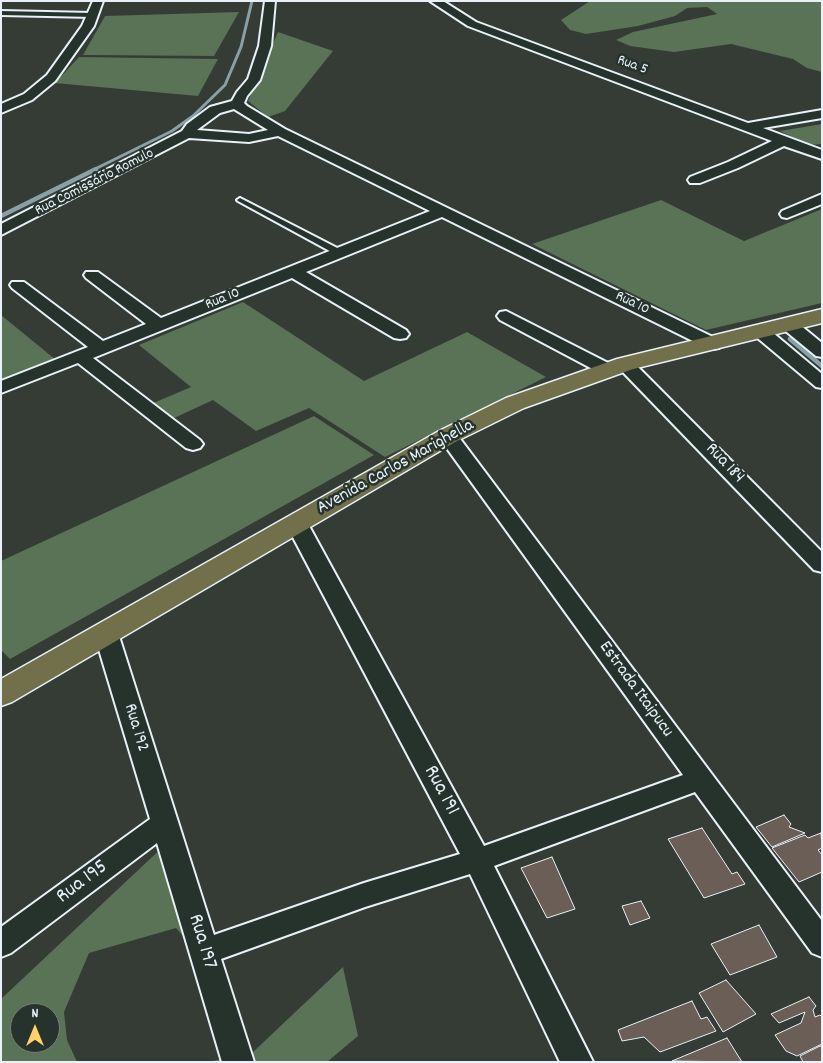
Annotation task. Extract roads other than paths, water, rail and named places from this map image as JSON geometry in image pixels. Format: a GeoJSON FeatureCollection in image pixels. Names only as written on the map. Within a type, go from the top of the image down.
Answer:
{"type":"FeatureCollection","features":[{"type":"Feature","properties":{"kind":"main road","name":"Avenida Carlos Marighella"},"geometry":{"type":"LineString","coordinates":[[1,694],[448,436],[515,403],[617,367],[822,316]]}},
{"type":"Feature","properties":{"kind":"street"},"geometry":{"type":"LineString","coordinates":[[1,109],[28,97],[51,78],[88,26],[98,1]]}},
{"type":"Feature","properties":{"kind":"street"},"geometry":{"type":"LineString","coordinates":[[237,104],[241,95],[254,80],[265,46],[270,1]]}},
{"type":"Feature","properties":{"kind":"street","name":"Rua 5"},"geometry":{"type":"LineString","coordinates":[[435,1],[472,24],[822,155]]}},
{"type":"Feature","properties":{"kind":"street","name":"Rua 10"},"geometry":{"type":"LineString","coordinates":[[237,104],[280,132],[713,344]]}},
{"type":"Feature","properties":{"kind":"street","name":"Rua Comissário Romulo"},"geometry":{"type":"LineString","coordinates":[[1,230],[187,134],[192,127],[215,110],[237,104]]}},
{"type":"Feature","properties":{"kind":"street"},"geometry":{"type":"LineString","coordinates":[[746,127],[822,114]]}},
{"type":"Feature","properties":{"kind":"street","name":"Rua Comissário Romulo"},"geometry":{"type":"LineString","coordinates":[[187,134],[249,138],[280,132]]}},
{"type":"Feature","properties":{"kind":"street"},"geometry":{"type":"LineString","coordinates":[[695,180],[784,141]]}},
{"type":"Feature","properties":{"kind":"street"},"geometry":{"type":"LineString","coordinates":[[787,214],[822,198]]}},
{"type":"Feature","properties":{"kind":"street","name":"Rua 10"},"geometry":{"type":"LineString","coordinates":[[1,388],[444,211]]}},
{"type":"Feature","properties":{"kind":"street"},"geometry":{"type":"LineString","coordinates":[[294,272],[400,334]]}},
{"type":"Feature","properties":{"kind":"street"},"geometry":{"type":"LineString","coordinates":[[92,275],[159,325]]}},
{"type":"Feature","properties":{"kind":"street"},"geometry":{"type":"LineString","coordinates":[[18,285],[102,348]]}},
{"type":"Feature","properties":{"kind":"street","name":"Rua 184"},"geometry":{"type":"LineString","coordinates":[[506,316],[617,367],[822,565]]}},
{"type":"Feature","properties":{"kind":"street"},"geometry":{"type":"LineString","coordinates":[[788,324],[822,352]]}},
{"type":"Feature","properties":{"kind":"street"},"geometry":{"type":"LineString","coordinates":[[760,331],[822,383]]}},
{"type":"Feature","properties":{"kind":"street"},"geometry":{"type":"LineString","coordinates":[[81,357],[193,444]]}},
{"type":"Feature","properties":{"kind":"street","name":"Estrada Itaipucu"},"geometry":{"type":"LineString","coordinates":[[448,436],[822,944]]}},
{"type":"Feature","properties":{"kind":"street","name":"Rua 191"},"geometry":{"type":"LineString","coordinates":[[297,524],[477,860],[577,1062]]}},
{"type":"Feature","properties":{"kind":"street","name":"Rua 192"},"geometry":{"type":"LineString","coordinates":[[106,633],[164,822]]}},
{"type":"Feature","properties":{"kind":"street"},"geometry":{"type":"LineString","coordinates":[[203,952],[364,895],[477,860],[700,779]]}},
{"type":"Feature","properties":{"kind":"street","name":"Rua 195"},"geometry":{"type":"LineString","coordinates":[[1,944],[164,822]]}},
{"type":"Feature","properties":{"kind":"street","name":"Rua 197"},"geometry":{"type":"LineString","coordinates":[[164,822],[238,1062]]}},
{"type":"Feature","properties":{"kind":"lane"},"geometry":{"type":"LineString","coordinates":[[1,13],[93,15]]}},
{"type":"Feature","properties":{"kind":"lane"},"geometry":{"type":"LineString","coordinates":[[240,200],[340,253]]}},
{"type":"Feature","properties":{"kind":"waterway"},"geometry":{"type":"LineString","coordinates":[[93,170],[172,131],[193,116],[225,85],[241,47],[252,1]]}},
{"type":"Feature","properties":{"kind":"waterway"},"geometry":{"type":"LineString","coordinates":[[1,216],[96,169]]}},
{"type":"Feature","properties":{"kind":"waterway"},"geometry":{"type":"LineString","coordinates":[[790,339],[822,366]]}}]}
